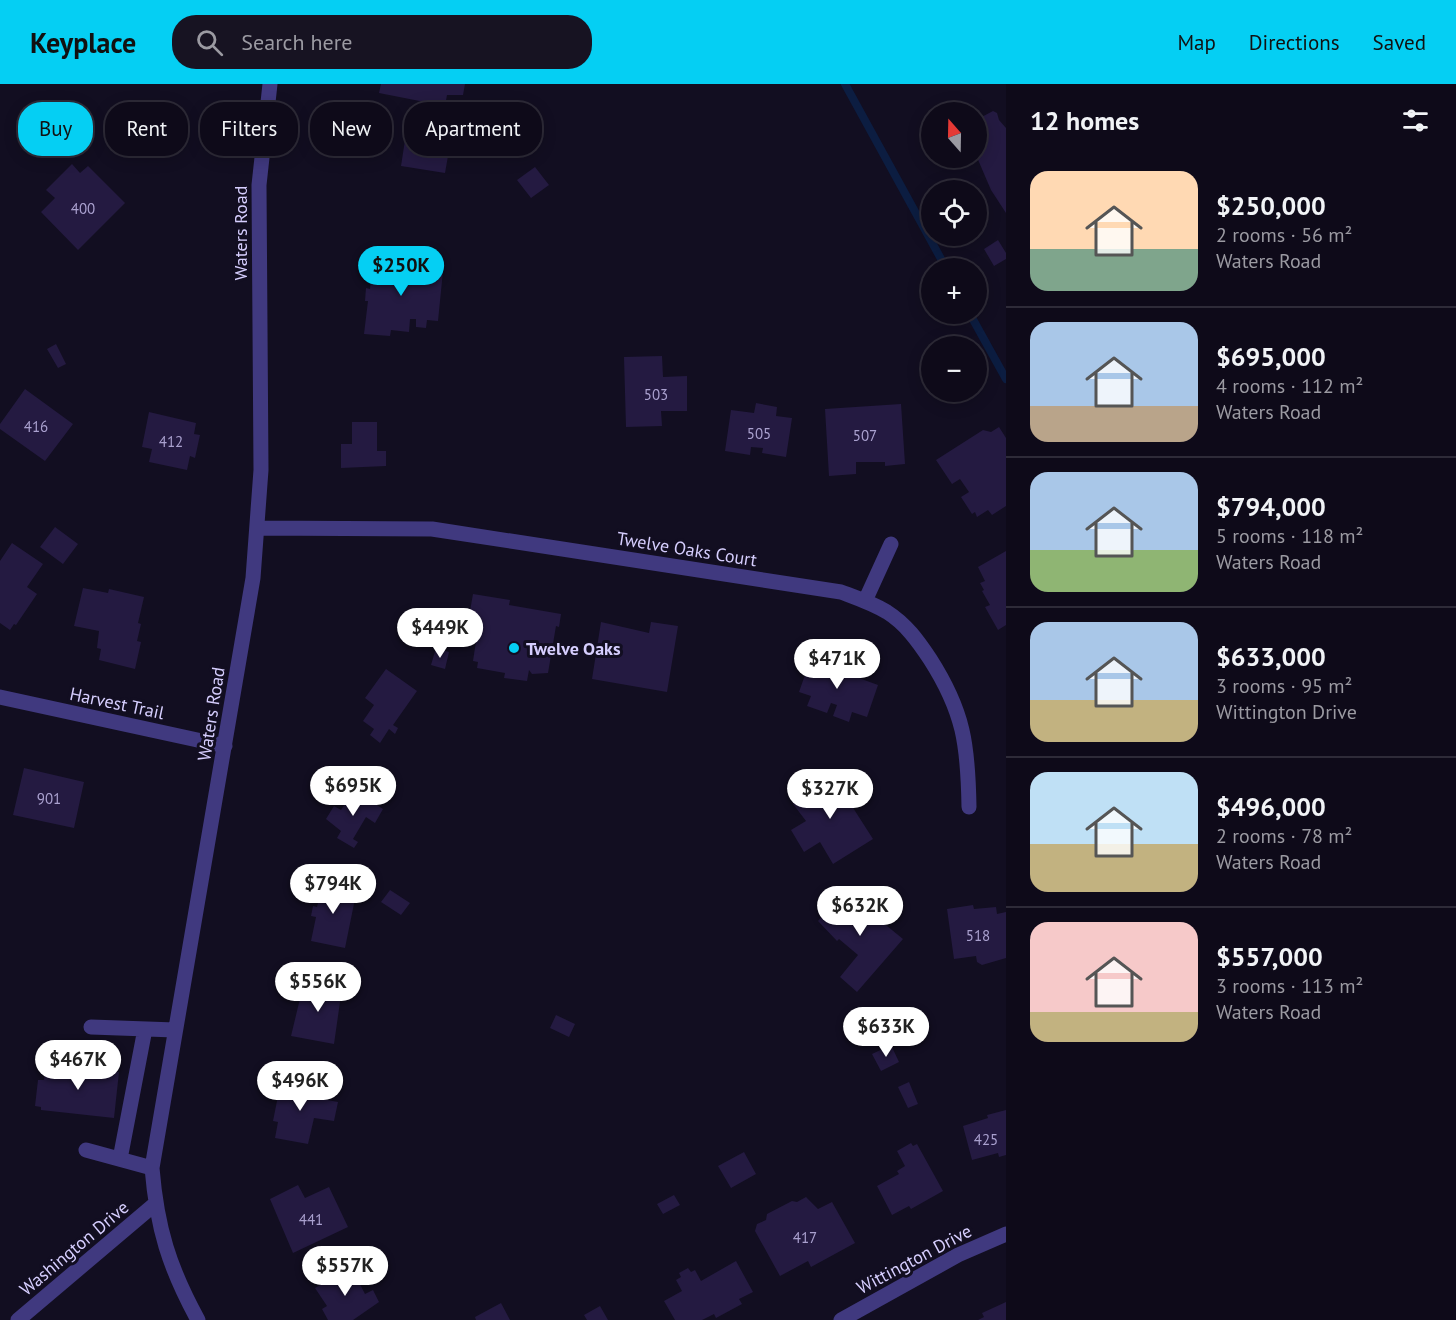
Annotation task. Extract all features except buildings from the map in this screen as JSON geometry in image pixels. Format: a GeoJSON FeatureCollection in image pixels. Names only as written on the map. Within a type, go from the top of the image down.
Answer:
{"type":"FeatureCollection","features":[{"type":"Feature","properties":{"kind":"street","name":"Waters Road"},"geometry":{"type":"LineString","coordinates":[[198,1320],[177,1279],[160,1233],[152,1168],[253,578],[262,405],[259,185],[272,84]]}},
{"type":"Feature","properties":{"kind":"street","name":"Twelve Oaks Court"},"geometry":{"type":"LineString","coordinates":[[257,528],[432,529],[841,592],[864,601],[889,614],[914,635],[950,690],[962,723],[967,750],[969,807]]}},
{"type":"Feature","properties":{"kind":"street"},"geometry":{"type":"LineString","coordinates":[[864,601],[891,544]]}},
{"type":"Feature","properties":{"kind":"street","name":"Harvest Trail"},"geometry":{"type":"LineString","coordinates":[[0,697],[225,746]]}},
{"type":"Feature","properties":{"kind":"street"},"geometry":{"type":"LineString","coordinates":[[91,1027],[176,1030]]}},
{"type":"Feature","properties":{"kind":"street"},"geometry":{"type":"LineString","coordinates":[[120,1159],[145,1029]]}},
{"type":"Feature","properties":{"kind":"street"},"geometry":{"type":"LineString","coordinates":[[86,1150],[152,1168]]}},
{"type":"Feature","properties":{"kind":"street","name":"Washington Drive"},"geometry":{"type":"LineString","coordinates":[[18,1320],[155,1204]]}},
{"type":"Feature","properties":{"kind":"street","name":"Wittington Drive"},"geometry":{"type":"LineString","coordinates":[[841,1320],[958,1255],[1006,1234]]}},
{"type":"Feature","properties":{"kind":"waterway"},"geometry":{"type":"LineString","coordinates":[[845,84],[941,258]]}},
{"type":"Feature","properties":{"kind":"waterway"},"geometry":{"type":"LineString","coordinates":[[976,324],[1006,379]]}},
{"type":"Feature","properties":{"kind":"place","name":"Twelve Oaks"},"geometry":{"type":"Point","coordinates":[514,648]}}]}
